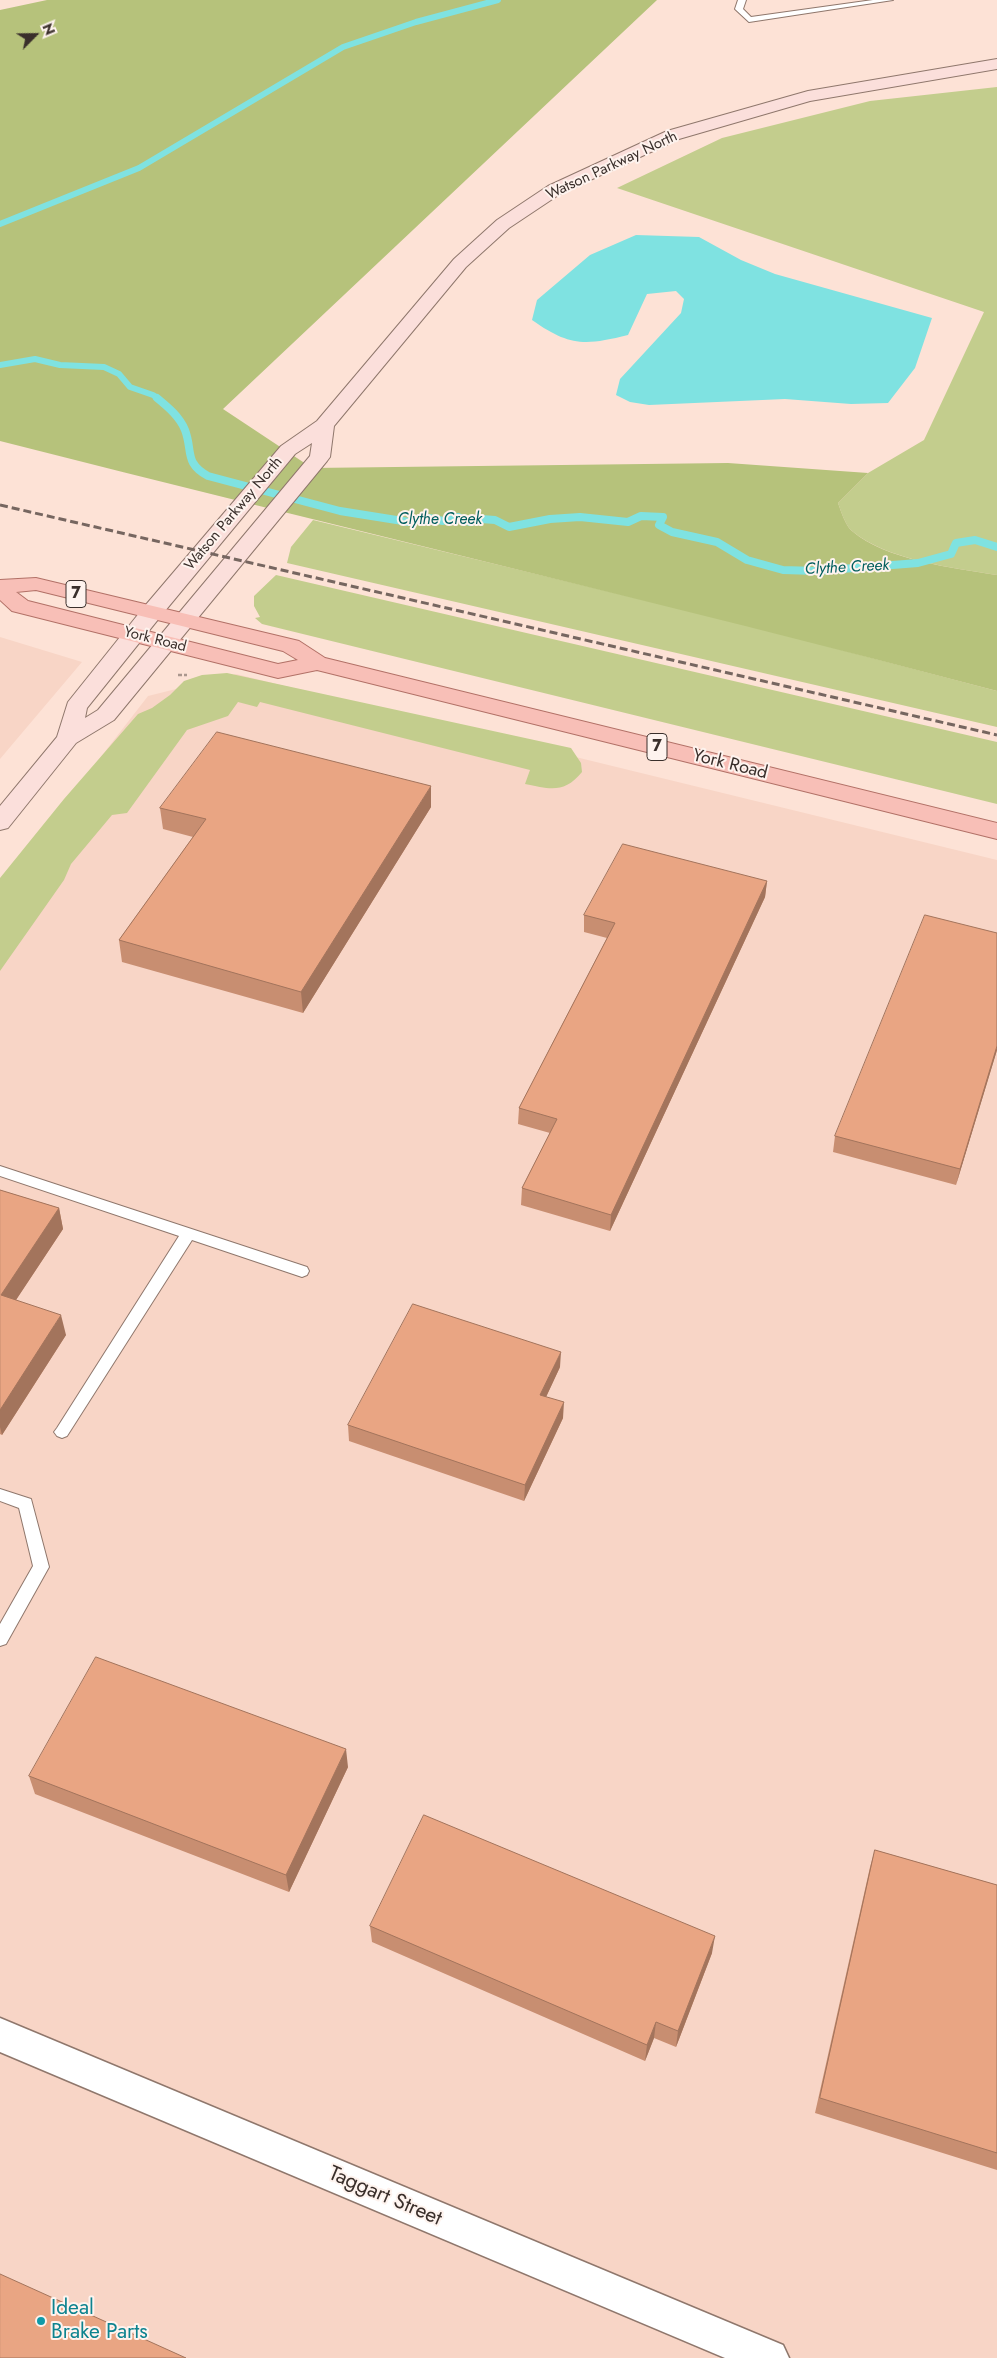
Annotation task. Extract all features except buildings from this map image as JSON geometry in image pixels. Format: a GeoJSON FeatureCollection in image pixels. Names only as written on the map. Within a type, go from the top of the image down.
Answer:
{"type":"FeatureCollection","features":[{"type":"Feature","properties":{"kind":"main road","name":"Watson Parkway North"},"geometry":{"type":"LineString","coordinates":[[68,738],[76,707],[152,612],[288,450],[324,425],[460,263],[504,224],[554,190],[674,135],[798,99],[997,64]]}},
{"type":"Feature","properties":{"kind":"main road","name":"Watson Parkway North"},"geometry":{"type":"LineString","coordinates":[[960,72],[997,75]]}},
{"type":"Feature","properties":{"kind":"main road","name":"Watson Parkway North"},"geometry":{"type":"LineString","coordinates":[[68,738],[106,716],[263,528],[320,457],[324,425]]}},
{"type":"Feature","properties":{"kind":"main road","name":"York Road"},"geometry":{"type":"LineString","coordinates":[[0,587],[36,584],[292,646],[317,663],[997,831]]}},
{"type":"Feature","properties":{"kind":"main road","name":"York Road"},"geometry":{"type":"LineString","coordinates":[[0,587],[20,606],[278,670],[317,663]]}},
{"type":"Feature","properties":{"kind":"main road"},"geometry":{"type":"LineString","coordinates":[[0,822],[68,738]]}},
{"type":"Feature","properties":{"kind":"street","name":"Taggart Street"},"geometry":{"type":"LineString","coordinates":[[0,2035],[770,2358]]}},
{"type":"Feature","properties":{"kind":"lane"},"geometry":{"type":"LineString","coordinates":[[742,0],[739,9],[749,20],[889,0]]}},
{"type":"Feature","properties":{"kind":"lane"},"geometry":{"type":"LineString","coordinates":[[800,13],[808,0]]}},
{"type":"Feature","properties":{"kind":"lane"},"geometry":{"type":"LineString","coordinates":[[0,1171],[302,1271]]}},
{"type":"Feature","properties":{"kind":"lane"},"geometry":{"type":"LineString","coordinates":[[62,1432],[188,1234]]}},
{"type":"Feature","properties":{"kind":"lane"},"geometry":{"type":"LineString","coordinates":[[0,1495],[26,1504],[41,1567],[0,1639]]}},
{"type":"Feature","properties":{"kind":"shaded area"},"geometry":{"type":"Polygon","coordinates":[[[0,637],[82,662],[0,759],[0,637]]]}},
{"type":"Feature","properties":{"kind":"shaded area"},"geometry":{"type":"Polygon","coordinates":[[[236,674],[997,860],[997,2358],[0,2358],[0,887],[148,696],[236,674]]]}},
{"type":"Feature","properties":{"kind":"green space"},"geometry":{"type":"Polygon","coordinates":[[[47,0],[657,0],[223,409],[312,468],[728,463],[868,473],[838,503],[845,522],[852,531],[866,541],[901,556],[941,566],[997,575],[997,691],[873,658],[0,441],[0,10],[47,0]]]}},
{"type":"Feature","properties":{"kind":"green space"},"geometry":{"type":"Polygon","coordinates":[[[997,87],[997,575],[921,561],[883,549],[866,541],[852,531],[845,522],[838,503],[868,473],[924,440],[984,312],[617,188],[722,138],[870,101],[997,87]]]}},
{"type":"Feature","properties":{"kind":"green space"},"geometry":{"type":"Polygon","coordinates":[[[313,520],[747,625],[997,691],[997,727],[287,563],[291,547],[313,520]]]}},
{"type":"Feature","properties":{"kind":"green space"},"geometry":{"type":"Polygon","coordinates":[[[276,575],[997,742],[997,804],[262,624],[255,618],[260,617],[254,606],[254,596],[276,575]]]}},
{"type":"Feature","properties":{"kind":"green space"},"geometry":{"type":"Polygon","coordinates":[[[227,673],[571,748],[581,763],[582,772],[563,787],[534,786],[525,784],[530,770],[260,702],[257,707],[238,702],[228,716],[187,730],[127,813],[112,815],[71,864],[64,880],[0,971],[0,878],[64,799],[138,714],[152,708],[170,695],[184,681],[202,675],[227,673]]]}},
{"type":"Feature","properties":{"kind":"water"},"geometry":{"type":"Polygon","coordinates":[[[636,235],[699,237],[741,260],[775,274],[932,318],[915,368],[888,403],[851,404],[785,399],[649,405],[630,402],[616,395],[620,379],[681,313],[684,299],[676,291],[647,294],[628,335],[613,339],[588,342],[567,339],[556,335],[532,320],[537,300],[590,255],[636,235]]]}},
{"type":"Feature","properties":{"kind":"waterway"},"geometry":{"type":"LineString","coordinates":[[0,224],[139,168],[343,47],[416,22],[498,0]]}},
{"type":"Feature","properties":{"kind":"waterway","name":"Clythe Creek"},"geometry":{"type":"LineString","coordinates":[[0,365],[35,359],[60,365],[104,367],[119,374],[130,387],[159,399]]}},
{"type":"Feature","properties":{"kind":"waterway","name":"Clythe Creek"},"geometry":{"type":"LineString","coordinates":[[157,398],[180,421],[185,430],[192,461],[200,471],[208,476],[340,511],[409,522],[424,517],[443,521],[458,517],[470,522],[481,519],[495,520],[509,527],[550,519],[580,517],[628,522],[641,516],[663,517],[659,525],[672,532],[717,542],[747,560],[783,570],[816,571],[918,563],[951,554],[956,543],[975,540],[997,547]]}},
{"type":"Feature","properties":{"kind":"railway"},"geometry":{"type":"LineString","coordinates":[[0,505],[997,735]]}},
{"type":"Feature","properties":{"kind":"place","name":"Ideal Brake Parts"},"geometry":{"type":"Point","coordinates":[41,2321]}}]}
